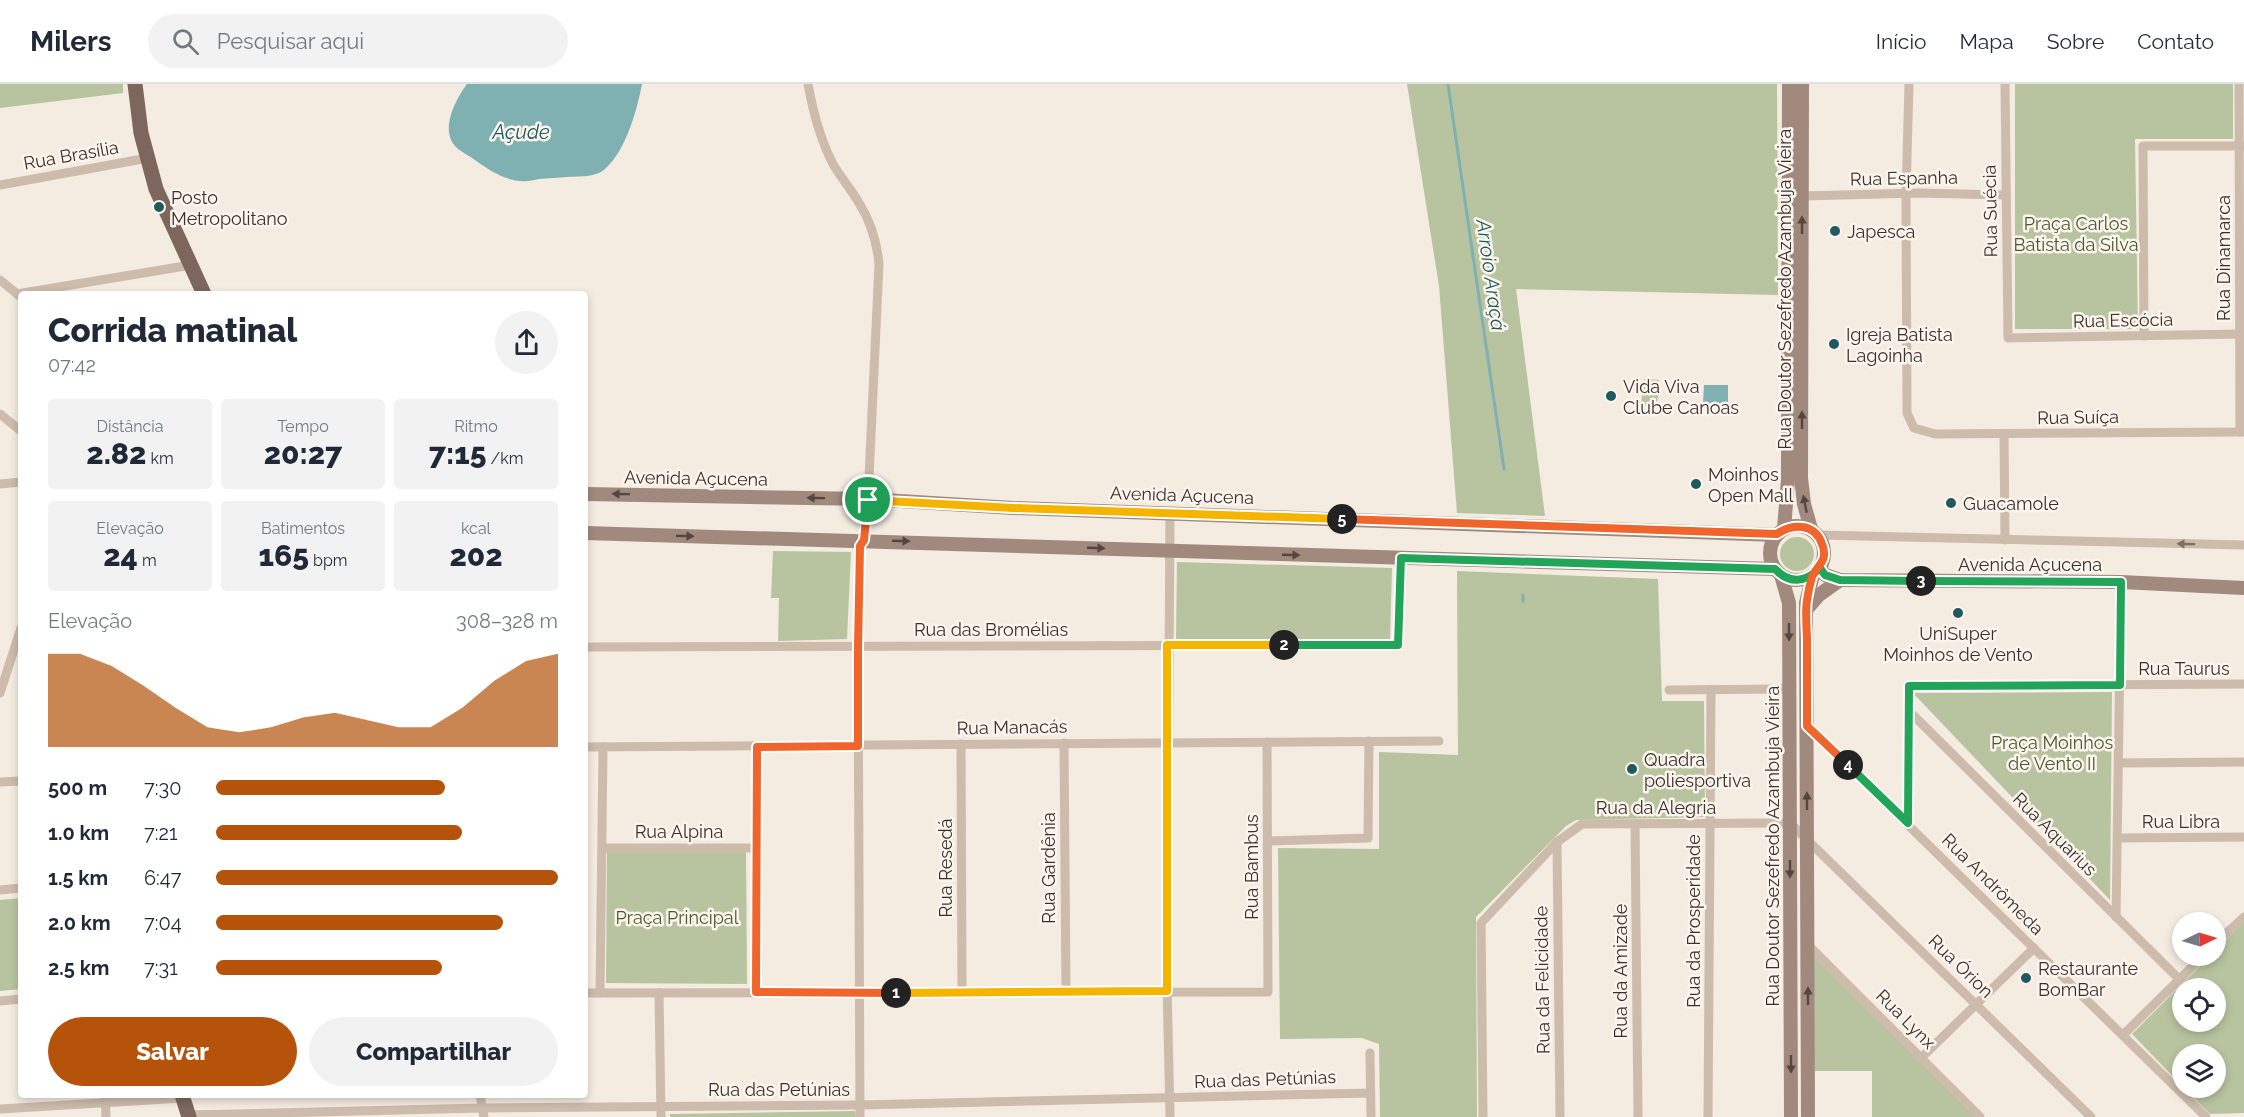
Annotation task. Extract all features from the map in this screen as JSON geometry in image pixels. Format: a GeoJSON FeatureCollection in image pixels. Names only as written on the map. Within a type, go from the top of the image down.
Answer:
{"type":"FeatureCollection","features":[{"type":"Feature","properties":{"kind":"main road"},"geometry":{"type":"LineString","coordinates":[[135,84],[141,133],[156,189],[203,291]]}},
{"type":"Feature","properties":{"kind":"main road","name":"Rua Doutor Sezefredo Azambuja Vieira"},"geometry":{"type":"LineString","coordinates":[[1781,532],[1788,479],[1789,84]]}},
{"type":"Feature","properties":{"kind":"main road","name":"Rua Doutor Sezefredo Azambuja Vieira"},"geometry":{"type":"LineString","coordinates":[[1802,84],[1801,478],[1804,504],[1814,532]]}},
{"type":"Feature","properties":{"kind":"main road","name":"Avenida Açucena"},"geometry":{"type":"LineString","coordinates":[[588,494],[868,500],[1013,508],[1781,532]]}},
{"type":"Feature","properties":{"kind":"main road"},"geometry":{"type":"LineString","coordinates":[[1778,572],[1770,551],[1781,532],[1802,526],[1814,532],[1824,551],[1816,572]]}},
{"type":"Feature","properties":{"kind":"main road"},"geometry":{"type":"LineString","coordinates":[[588,534],[864,540],[1778,572],[1797,580],[1816,572],[1840,580]]}},
{"type":"Feature","properties":{"kind":"main road","name":"Rua Doutor Sezefredo Azambuja Vieira"},"geometry":{"type":"LineString","coordinates":[[1778,572],[1789,603],[1791,1117]]}},
{"type":"Feature","properties":{"kind":"main road","name":"Rua Doutor Sezefredo Azambuja Vieira"},"geometry":{"type":"LineString","coordinates":[[1808,1117],[1806,610],[1816,572]]}},
{"type":"Feature","properties":{"kind":"main road"},"geometry":{"type":"LineString","coordinates":[[1806,610],[1819,595],[1840,580]]}},
{"type":"Feature","properties":{"kind":"main road","name":"Avenida Açucena"},"geometry":{"type":"LineString","coordinates":[[1840,580],[2121,582],[2244,588]]}},
{"type":"Feature","properties":{"kind":"main road"},"geometry":{"type":"LineString","coordinates":[[1791,1096],[1808,1097]]}},
{"type":"Feature","properties":{"kind":"main road"},"geometry":{"type":"LineString","coordinates":[[182,1098],[188,1116]]}},
{"type":"Feature","properties":{"kind":"street"},"geometry":{"type":"LineString","coordinates":[[808,84],[823,141],[834,165],[871,226],[877,249],[879,278],[868,500],[864,540],[860,546],[858,647],[860,1117]]}},
{"type":"Feature","properties":{"kind":"street"},"geometry":{"type":"LineString","coordinates":[[1906,194],[1909,84]]}},
{"type":"Feature","properties":{"kind":"street","name":"Rua Suécia"},"geometry":{"type":"LineString","coordinates":[[2005,84],[2008,338]]}},
{"type":"Feature","properties":{"kind":"street","name":"Rua Dinamarca"},"geometry":{"type":"LineString","coordinates":[[2239,84],[2242,146],[2240,334],[2242,432]]}},
{"type":"Feature","properties":{"kind":"street"},"geometry":{"type":"LineString","coordinates":[[2144,336],[2143,146],[2242,146]]}},
{"type":"Feature","properties":{"kind":"street","name":"Rua Brasília"},"geometry":{"type":"LineString","coordinates":[[0,184],[148,158]]}},
{"type":"Feature","properties":{"kind":"street","name":"Rua Suíça"},"geometry":{"type":"LineString","coordinates":[[1906,194],[1907,413],[1914,428],[1935,434],[2242,432]]}},
{"type":"Feature","properties":{"kind":"street","name":"Rua Espanha"},"geometry":{"type":"LineString","coordinates":[[1802,196],[2006,195]]}},
{"type":"Feature","properties":{"kind":"street"},"geometry":{"type":"LineString","coordinates":[[43,291],[191,265]]}},
{"type":"Feature","properties":{"kind":"street"},"geometry":{"type":"LineString","coordinates":[[0,280],[18,295]]}},
{"type":"Feature","properties":{"kind":"street"},"geometry":{"type":"LineString","coordinates":[[82,283],[86,291]]}},
{"type":"Feature","properties":{"kind":"street","name":"Rua Escócia"},"geometry":{"type":"LineString","coordinates":[[2008,338],[2240,334]]}},
{"type":"Feature","properties":{"kind":"street"},"geometry":{"type":"LineString","coordinates":[[0,414],[18,429]]}},
{"type":"Feature","properties":{"kind":"street"},"geometry":{"type":"LineString","coordinates":[[2004,434],[2005,540]]}},
{"type":"Feature","properties":{"kind":"street"},"geometry":{"type":"LineString","coordinates":[[0,484],[18,482]]}},
{"type":"Feature","properties":{"kind":"street"},"geometry":{"type":"LineString","coordinates":[[1170,513],[1167,645],[1167,991],[1170,1117]]}},
{"type":"Feature","properties":{"kind":"street","name":"Avenida Açucena"},"geometry":{"type":"LineString","coordinates":[[1814,532],[2005,540],[2244,545]]}},
{"type":"Feature","properties":{"kind":"street","name":"Rua das Bromélias"},"geometry":{"type":"LineString","coordinates":[[588,647],[1398,645],[1401,558]]}},
{"type":"Feature","properties":{"kind":"street"},"geometry":{"type":"LineString","coordinates":[[2116,917],[2121,582]]}},
{"type":"Feature","properties":{"kind":"street"},"geometry":{"type":"LineString","coordinates":[[0,693],[2,677],[18,636]]}},
{"type":"Feature","properties":{"kind":"street","name":"Rua Taurus"},"geometry":{"type":"LineString","coordinates":[[1909,711],[1909,686],[2244,684]]}},
{"type":"Feature","properties":{"kind":"street"},"geometry":{"type":"LineString","coordinates":[[1669,690],[1789,689]]}},
{"type":"Feature","properties":{"kind":"street","name":"Rua da Prosperidade"},"geometry":{"type":"LineString","coordinates":[[1708,1117],[1711,690]]}},
{"type":"Feature","properties":{"kind":"street"},"geometry":{"type":"LineString","coordinates":[[1908,823],[1909,711]]}},
{"type":"Feature","properties":{"kind":"street","name":"Rua Aquarius"},"geometry":{"type":"LineString","coordinates":[[1909,711],[2178,978]]}},
{"type":"Feature","properties":{"kind":"street","name":"Rua Andrômeda"},"geometry":{"type":"LineString","coordinates":[[1807,726],[2206,1117]]}},
{"type":"Feature","properties":{"kind":"street"},"geometry":{"type":"LineString","coordinates":[[1268,841],[1368,838],[1369,741]]}},
{"type":"Feature","properties":{"kind":"street","name":"Rua Manacás"},"geometry":{"type":"LineString","coordinates":[[588,747],[1439,741]]}},
{"type":"Feature","properties":{"kind":"street","name":"Rua Bambus"},"geometry":{"type":"LineString","coordinates":[[1167,991],[1268,992],[1267,742]]}},
{"type":"Feature","properties":{"kind":"street","name":"Rua Gardênia"},"geometry":{"type":"LineString","coordinates":[[1064,743],[1065,992]]}},
{"type":"Feature","properties":{"kind":"street","name":"Rua Resedá"},"geometry":{"type":"LineString","coordinates":[[962,744],[962,993]]}},
{"type":"Feature","properties":{"kind":"street"},"geometry":{"type":"LineString","coordinates":[[600,993],[603,747]]}},
{"type":"Feature","properties":{"kind":"street"},"geometry":{"type":"LineString","coordinates":[[756,992],[757,747]]}},
{"type":"Feature","properties":{"kind":"street"},"geometry":{"type":"LineString","coordinates":[[2119,763],[2244,762]]}},
{"type":"Feature","properties":{"kind":"street"},"geometry":{"type":"LineString","coordinates":[[0,782],[18,781]]}},
{"type":"Feature","properties":{"kind":"street","name":"Rua da Alegria"},"geometry":{"type":"LineString","coordinates":[[1483,1117],[1482,923],[1557,842],[1582,824],[1790,824]]}},
{"type":"Feature","properties":{"kind":"street","name":"Rua da Amizade"},"geometry":{"type":"LineString","coordinates":[[1635,824],[1638,1117]]}},
{"type":"Feature","properties":{"kind":"street"},"geometry":{"type":"LineString","coordinates":[[1790,824],[1807,838]]}},
{"type":"Feature","properties":{"kind":"street","name":"Rua Libra"},"geometry":{"type":"LineString","coordinates":[[2118,838],[2244,837]]}},
{"type":"Feature","properties":{"kind":"street","name":"Rua Órion"},"geometry":{"type":"LineString","coordinates":[[1807,838],[2091,1117]]}},
{"type":"Feature","properties":{"kind":"street","name":"Rua da Felicidade"},"geometry":{"type":"LineString","coordinates":[[1557,842],[1560,1117]]}},
{"type":"Feature","properties":{"kind":"street","name":"Rua Alpina"},"geometry":{"type":"LineString","coordinates":[[602,848],[756,848]]}},
{"type":"Feature","properties":{"kind":"street"},"geometry":{"type":"LineString","coordinates":[[0,890],[18,888]]}},
{"type":"Feature","properties":{"kind":"street"},"geometry":{"type":"LineString","coordinates":[[2226,934],[2244,917]]}},
{"type":"Feature","properties":{"kind":"street","name":"Rua Lynx"},"geometry":{"type":"LineString","coordinates":[[1808,945],[1980,1117]]}},
{"type":"Feature","properties":{"kind":"street"},"geometry":{"type":"LineString","coordinates":[[1921,1058],[2034,948]]}},
{"type":"Feature","properties":{"kind":"street"},"geometry":{"type":"LineString","coordinates":[[2180,978],[2193,966]]}},
{"type":"Feature","properties":{"kind":"street"},"geometry":{"type":"LineString","coordinates":[[2123,1035],[2172,986]]}},
{"type":"Feature","properties":{"kind":"street"},"geometry":{"type":"LineString","coordinates":[[588,993],[860,994],[1167,991]]}},
{"type":"Feature","properties":{"kind":"street"},"geometry":{"type":"LineString","coordinates":[[659,993],[661,1117]]}},
{"type":"Feature","properties":{"kind":"street"},"geometry":{"type":"LineString","coordinates":[[0,1001],[18,999]]}},
{"type":"Feature","properties":{"kind":"street"},"geometry":{"type":"LineString","coordinates":[[1370,1053],[1371,1117]]}},
{"type":"Feature","properties":{"kind":"street","name":"Rua das Petúnias"},"geometry":{"type":"LineString","coordinates":[[188,1116],[483,1113],[660,1106],[860,1106],[1370,1093]]}},
{"type":"Feature","properties":{"kind":"street"},"geometry":{"type":"LineString","coordinates":[[0,1109],[105,1099],[144,1098]]}},
{"type":"Feature","properties":{"kind":"street"},"geometry":{"type":"LineString","coordinates":[[480,1098],[483,1113]]}},
{"type":"Feature","properties":{"kind":"street"},"geometry":{"type":"LineString","coordinates":[[105,1099],[106,1117]]}},
{"type":"Feature","properties":{"kind":"green space"},"geometry":{"type":"Polygon","coordinates":[[[0,84],[123,84],[123,93],[0,108],[0,84]]]}},
{"type":"Feature","properties":{"kind":"green space"},"geometry":{"type":"Polygon","coordinates":[[[1407,84],[1777,84],[1778,295],[1516,289],[1545,516],[1457,513],[1439,286],[1407,84]]]}},
{"type":"Feature","properties":{"kind":"green space","name":"Praça Carlos Batista da Silva"},"geometry":{"type":"Polygon","coordinates":[[[2015,84],[2233,84],[2233,139],[2135,139],[2138,329],[2015,329],[2015,84]]]}},
{"type":"Feature","properties":{"kind":"green space"},"geometry":{"type":"Polygon","coordinates":[[[1644,379],[1659,380],[1657,408],[1641,406],[1644,379]]]}},
{"type":"Feature","properties":{"kind":"green space"},"geometry":{"type":"Polygon","coordinates":[[[1797,537],[1809,542],[1814,554],[1809,566],[1797,571],[1785,566],[1780,554],[1785,542],[1797,537]]]}},
{"type":"Feature","properties":{"kind":"green space"},"geometry":{"type":"Polygon","coordinates":[[[773,551],[851,552],[847,639],[778,641],[779,598],[771,598],[773,551]]]}},
{"type":"Feature","properties":{"kind":"green space"},"geometry":{"type":"Polygon","coordinates":[[[1177,562],[1392,568],[1390,639],[1176,640],[1177,562]]]}},
{"type":"Feature","properties":{"kind":"green space"},"geometry":{"type":"Polygon","coordinates":[[[1457,571],[1658,579],[1662,701],[1704,701],[1705,817],[1576,820],[1566,826],[1476,917],[1477,1117],[1380,1117],[1379,1044],[1362,1038],[1280,1039],[1278,848],[1379,849],[1379,752],[1458,755],[1457,571]]]}},
{"type":"Feature","properties":{"kind":"green space","name":"Praça Moinhos de Vento II"},"geometry":{"type":"Polygon","coordinates":[[[2112,692],[2110,900],[1913,693],[2112,692]]]}},
{"type":"Feature","properties":{"kind":"green space","name":"Praça Principal"},"geometry":{"type":"Polygon","coordinates":[[[746,851],[747,984],[606,983],[607,852],[746,851]]]}},
{"type":"Feature","properties":{"kind":"green space"},"geometry":{"type":"Polygon","coordinates":[[[18,898],[18,989],[0,991],[0,900],[18,898]]]}},
{"type":"Feature","properties":{"kind":"green space"},"geometry":{"type":"Polygon","coordinates":[[[2244,922],[2244,1113],[2210,1114],[2194,1098],[2226,1098],[2226,1044],[2172,1044],[2172,1076],[2132,1034],[2172,994],[2172,1032],[2226,1032],[2226,978],[2188,978],[2200,966],[2226,966],[2226,940],[2244,922]]]}},
{"type":"Feature","properties":{"kind":"green space"},"geometry":{"type":"Polygon","coordinates":[[[1813,955],[1976,1117],[1872,1117],[1872,1071],[1814,1071],[1813,955]]]}},
{"type":"Feature","properties":{"kind":"green space"},"geometry":{"type":"Polygon","coordinates":[[[855,1111],[856,1117],[670,1117],[670,1114],[855,1111]]]}},
{"type":"Feature","properties":{"kind":"water","name":"Açude"},"geometry":{"type":"Polygon","coordinates":[[[467,84],[642,84],[634,117],[625,140],[606,168],[588,176],[526,181],[509,179],[491,171],[458,149],[451,140],[449,124],[451,115],[467,84]]]}},
{"type":"Feature","properties":{"kind":"water"},"geometry":{"type":"Polygon","coordinates":[[[1704,385],[1728,385],[1728,405],[1703,404],[1704,385]]]}},
{"type":"Feature","properties":{"kind":"waterway","name":"Arroio Araçá"},"geometry":{"type":"LineString","coordinates":[[1448,84],[1504,469]]}},
{"type":"Feature","properties":{"kind":"waterway","name":"Arroio Araçá"},"geometry":{"type":"LineString","coordinates":[[1523,595],[1523,601]]}},
{"type":"Feature","properties":{"kind":"place","name":"Posto Metropolitano"},"geometry":{"type":"Point","coordinates":[159,207]}},
{"type":"Feature","properties":{"kind":"place","name":"Japesca"},"geometry":{"type":"Point","coordinates":[1835,231]}},
{"type":"Feature","properties":{"kind":"place","name":"Igreja Batista Lagoinha"},"geometry":{"type":"Point","coordinates":[1834,344]}},
{"type":"Feature","properties":{"kind":"place","name":"Vida Viva Clube Canoas"},"geometry":{"type":"Point","coordinates":[1611,396]}},
{"type":"Feature","properties":{"kind":"place","name":"Moinhos Open Mall"},"geometry":{"type":"Point","coordinates":[1696,484]}},
{"type":"Feature","properties":{"kind":"place","name":"Guacamole"},"geometry":{"type":"Point","coordinates":[1951,503]}},
{"type":"Feature","properties":{"kind":"place","name":"UniSuper Moinhos de Vento"},"geometry":{"type":"Point","coordinates":[1958,613]}},
{"type":"Feature","properties":{"kind":"place","name":"Quadra poliesportiva"},"geometry":{"type":"Point","coordinates":[1632,769]}},
{"type":"Feature","properties":{"kind":"place","name":"Restaurante BomBar"},"geometry":{"type":"Point","coordinates":[2026,978]}},
{"type":"Feature","properties":{"kind":"route"},"geometry":{"type":"LineString","coordinates":[[868,500],[864,540],[860,546],[858,746],[757,747],[756,992],[860,994],[1167,991],[1167,645],[1398,645],[1401,558],[1775,569],[1781,575],[1797,580],[1806,579],[1820,568],[1825,575],[1840,580],[2121,582],[2120,685],[1909,686],[1908,823],[1807,726],[1806,603],[1813,575],[1820,568],[1824,551],[1818,535],[1802,526],[1793,526],[1777,534],[1013,508],[868,500]]}}]}
